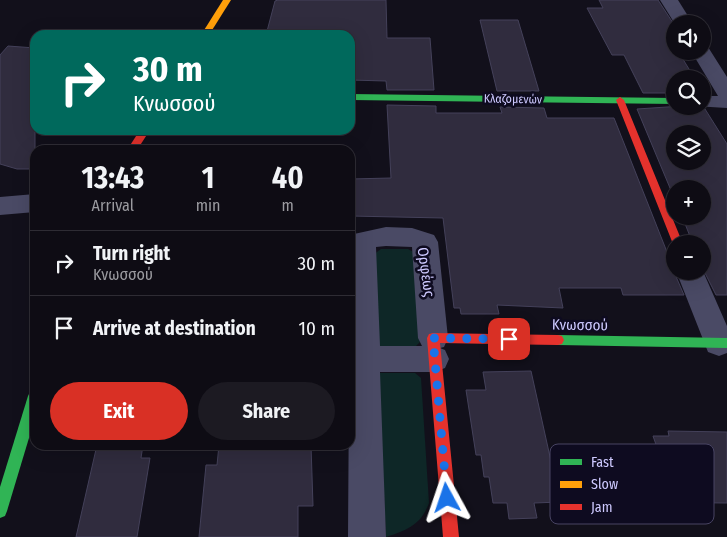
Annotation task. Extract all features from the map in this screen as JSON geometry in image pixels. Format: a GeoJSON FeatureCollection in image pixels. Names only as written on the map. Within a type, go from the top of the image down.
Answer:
{"type":"FeatureCollection","features":[{"type":"Feature","properties":{"kind":"street"},"geometry":{"type":"LineString","coordinates":[[208,30],[227,0]]}},
{"type":"Feature","properties":{"kind":"street"},"geometry":{"type":"LineString","coordinates":[[669,0],[678,15]]}},
{"type":"Feature","properties":{"kind":"street"},"geometry":{"type":"LineString","coordinates":[[707,60],[726,91],[711,98]]}},
{"type":"Feature","properties":{"kind":"street","name":"Κλαζομενών"},"geometry":{"type":"LineString","coordinates":[[355,97],[666,101]]}},
{"type":"Feature","properties":{"kind":"street"},"geometry":{"type":"LineString","coordinates":[[620,100],[674,235]]}},
{"type":"Feature","properties":{"kind":"street"},"geometry":{"type":"LineString","coordinates":[[0,206],[30,203]]}},
{"type":"Feature","properties":{"kind":"street","name":"Ορφέως"},"geometry":{"type":"LineString","coordinates":[[367,537],[363,241],[372,238],[418,238],[425,242],[451,537]]}},
{"type":"Feature","properties":{"kind":"street"},"geometry":{"type":"LineString","coordinates":[[694,280],[723,343]]}},
{"type":"Feature","properties":{"kind":"street","name":"Κνωσσού"},"geometry":{"type":"LineString","coordinates":[[434,348],[723,343]]}},
{"type":"Feature","properties":{"kind":"street"},"geometry":{"type":"LineString","coordinates":[[364,359],[434,348]]}},
{"type":"Feature","properties":{"kind":"street"},"geometry":{"type":"LineString","coordinates":[[0,510],[30,412]]}},
{"type":"Feature","properties":{"kind":"green space"},"geometry":{"type":"Polygon","coordinates":[[[381,249],[408,249],[415,253],[420,342],[415,347],[379,347],[373,255],[381,249]]]}},
{"type":"Feature","properties":{"kind":"green space"},"geometry":{"type":"Polygon","coordinates":[[[378,373],[415,373],[421,378],[429,503],[422,517],[412,526],[386,537],[378,373]]]}},
{"type":"Feature","properties":{"kind":"building"},"geometry":{"type":"Polygon","coordinates":[[[386,0],[387,38],[430,38],[434,90],[387,90],[386,81],[355,80],[355,30],[267,30],[275,1],[386,0]]]}},
{"type":"Feature","properties":{"kind":"building"},"geometry":{"type":"Polygon","coordinates":[[[599,0],[658,0],[668,15],[666,15],[666,60],[683,60],[690,70],[666,70],[666,93],[643,93],[624,55],[612,55],[587,8],[603,8],[599,0]]]}},
{"type":"Feature","properties":{"kind":"building"},"geometry":{"type":"Polygon","coordinates":[[[480,20],[518,20],[539,91],[497,91],[480,20]]]}},
{"type":"Feature","properties":{"kind":"building"},"geometry":{"type":"Polygon","coordinates":[[[8,46],[30,48],[30,135],[35,135],[35,145],[30,145],[30,169],[17,169],[0,164],[0,55],[8,46]]]}},
{"type":"Feature","properties":{"kind":"building"},"geometry":{"type":"Polygon","coordinates":[[[387,105],[436,106],[436,113],[502,113],[500,107],[544,108],[547,118],[614,118],[666,249],[666,280],[677,280],[684,295],[623,295],[621,288],[559,288],[563,308],[497,305],[499,314],[461,314],[460,308],[454,308],[443,218],[355,216],[355,179],[391,178],[387,105]]]}},
{"type":"Feature","properties":{"kind":"building"},"geometry":{"type":"Polygon","coordinates":[[[666,107],[666,115],[709,115],[727,144],[727,295],[716,295],[708,280],[711,280],[711,235],[689,235],[686,225],[711,225],[711,180],[667,180],[637,109],[666,107]]]}},
{"type":"Feature","properties":{"kind":"building"},"geometry":{"type":"Polygon","coordinates":[[[531,371],[550,457],[550,502],[534,503],[537,518],[509,519],[507,503],[493,503],[489,477],[484,477],[481,455],[476,455],[466,390],[486,390],[483,372],[531,371]]]}},
{"type":"Feature","properties":{"kind":"building"},"geometry":{"type":"Polygon","coordinates":[[[668,431],[727,432],[727,503],[714,503],[714,444],[656,444],[653,436],[669,436],[668,431]]]}},
{"type":"Feature","properties":{"kind":"building"},"geometry":{"type":"Polygon","coordinates":[[[96,450],[142,450],[141,458],[150,458],[137,537],[76,537],[96,450]]]}},
{"type":"Feature","properties":{"kind":"building"},"geometry":{"type":"Polygon","coordinates":[[[218,450],[311,450],[313,506],[298,506],[298,537],[199,537],[206,465],[217,465],[218,450]]]}},
{"type":"Feature","properties":{"kind":"traffic: fast"},"geometry":{"type":"LineString","coordinates":[[355,97],[666,101]]}},
{"type":"Feature","properties":{"kind":"traffic: fast"},"geometry":{"type":"LineString","coordinates":[[558,340],[727,343]]}},
{"type":"Feature","properties":{"kind":"traffic: fast"},"geometry":{"type":"LineString","coordinates":[[0,511],[30,412]]}},
{"type":"Feature","properties":{"kind":"traffic: slow"},"geometry":{"type":"LineString","coordinates":[[208,30],[227,0]]}},
{"type":"Feature","properties":{"kind":"traffic: jam"},"geometry":{"type":"LineString","coordinates":[[620,100],[674,235]]}},
{"type":"Feature","properties":{"kind":"traffic: jam"},"geometry":{"type":"LineString","coordinates":[[135,145],[142,135]]}},
{"type":"Feature","properties":{"kind":"traffic: jam"},"geometry":{"type":"LineString","coordinates":[[451,537],[433,338],[558,340]]}},
{"type":"Feature","properties":{"kind":"route"},"geometry":{"type":"LineString","coordinates":[[447,498],[433,338],[509,339]]}}]}
